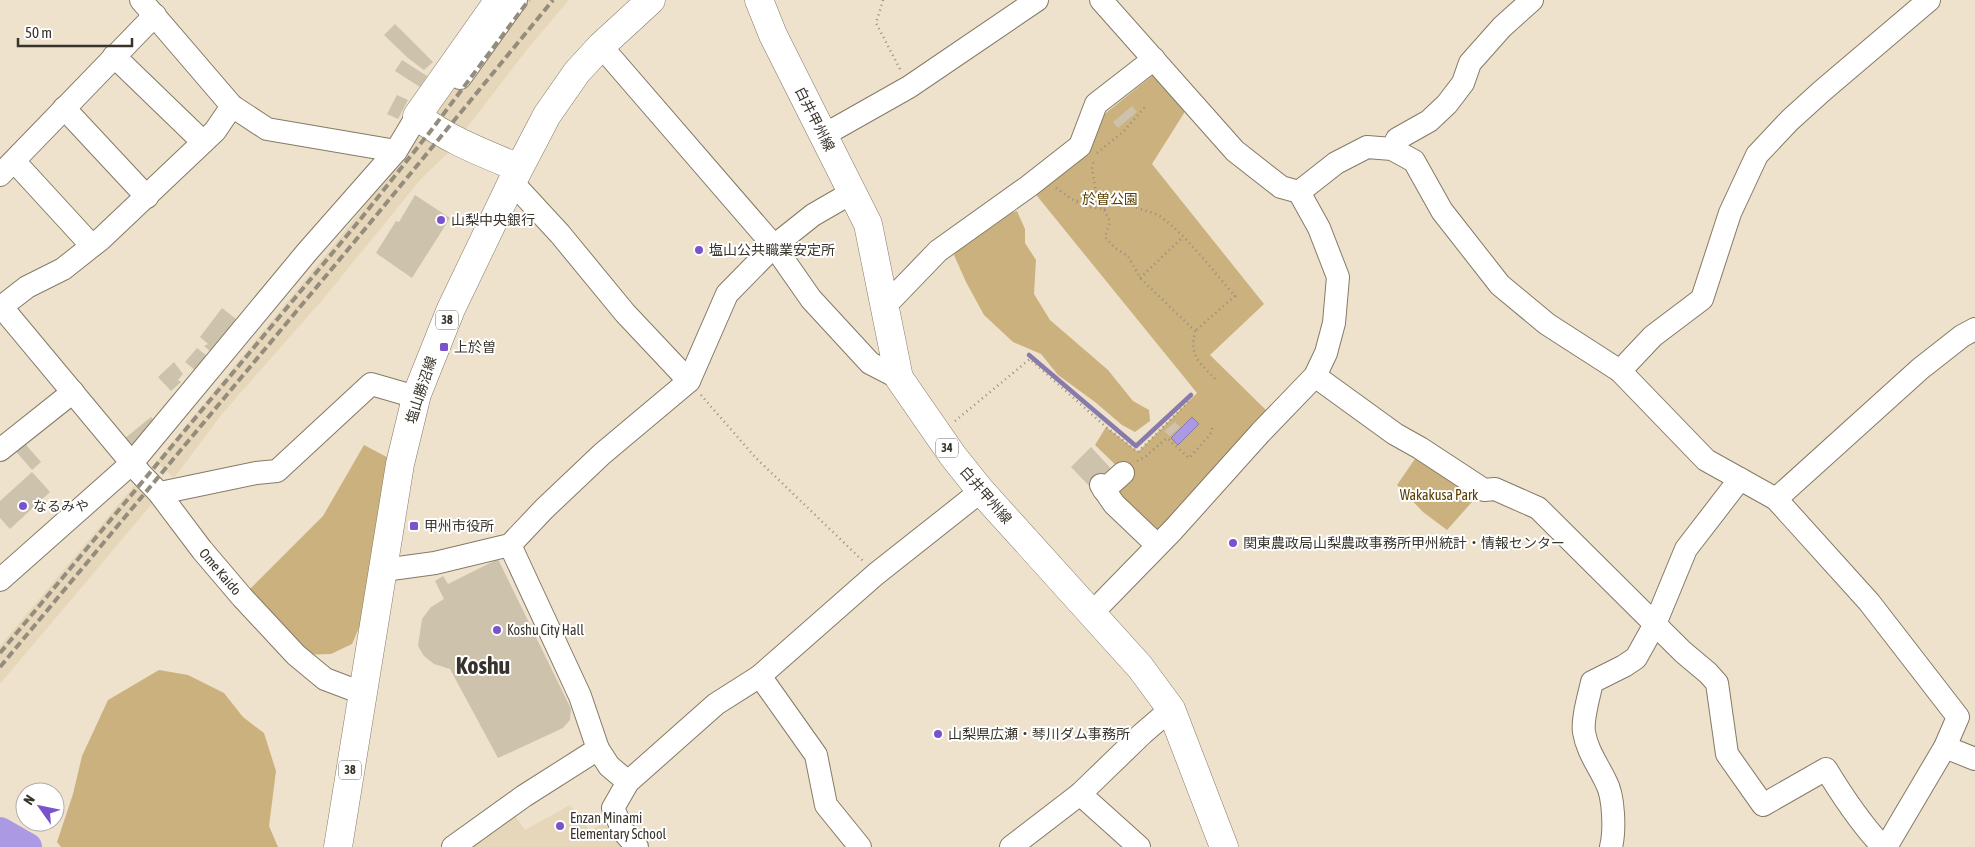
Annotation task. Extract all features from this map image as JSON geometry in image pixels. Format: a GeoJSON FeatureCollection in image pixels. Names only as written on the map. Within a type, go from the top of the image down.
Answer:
{"type":"FeatureCollection","features":[{"type":"Feature","properties":{"kind":"main road"},"geometry":{"type":"LineString","coordinates":[[499,0],[422,109],[443,134],[515,175]]}},
{"type":"Feature","properties":{"kind":"main road","name":"塩山勝沼線"},"geometry":{"type":"LineString","coordinates":[[362,693],[384,570],[400,464],[416,397],[451,309],[515,175],[547,115],[577,72],[601,46],[651,0]]}},
{"type":"Feature","properties":{"kind":"main road","name":"白井甲州線"},"geometry":{"type":"LineString","coordinates":[[759,0],[773,36],[868,224],[900,378],[938,435],[981,491],[1140,668],[1171,709],[1224,847]]}},
{"type":"Feature","properties":{"kind":"main road","name":"38"},"geometry":{"type":"LineString","coordinates":[[338,847],[362,693]]}},
{"type":"Feature","properties":{"kind":"street"},"geometry":{"type":"LineString","coordinates":[[0,580],[132,463],[307,252],[396,151],[422,109],[441,105],[516,0]]}},
{"type":"Feature","properties":{"kind":"street"},"geometry":{"type":"LineString","coordinates":[[824,136],[909,87],[1037,0]]}},
{"type":"Feature","properties":{"kind":"street"},"geometry":{"type":"LineString","coordinates":[[1092,613],[1261,432],[1316,376],[1326,353],[1334,323],[1338,277],[1319,228],[1299,192],[1281,187],[1235,151],[1101,0]]}},
{"type":"Feature","properties":{"kind":"street"},"geometry":{"type":"LineString","coordinates":[[1392,149],[1397,139],[1429,121],[1447,104],[1463,83],[1470,63],[1502,27],[1532,0]]}},
{"type":"Feature","properties":{"kind":"street"},"geometry":{"type":"LineString","coordinates":[[1620,371],[1653,336],[1702,299],[1730,213],[1757,155],[1790,120],[1822,91],[1929,0]]}},
{"type":"Feature","properties":{"kind":"street"},"geometry":{"type":"LineString","coordinates":[[92,246],[7,168],[114,56],[148,7],[232,106],[267,129],[396,151]]}},
{"type":"Feature","properties":{"kind":"street"},"geometry":{"type":"LineString","coordinates":[[601,46],[774,246],[811,299],[870,363],[900,378]]}},
{"type":"Feature","properties":{"kind":"street"},"geometry":{"type":"LineString","coordinates":[[114,56],[203,142]]}},
{"type":"Feature","properties":{"kind":"street"},"geometry":{"type":"LineString","coordinates":[[884,307],[938,251],[1080,146],[1096,104],[1154,59]]}},
{"type":"Feature","properties":{"kind":"street"},"geometry":{"type":"LineString","coordinates":[[1,306],[27,287],[63,269],[92,246],[147,197],[215,131],[232,106]]}},
{"type":"Feature","properties":{"kind":"street"},"geometry":{"type":"LineString","coordinates":[[64,108],[147,197]]}},
{"type":"Feature","properties":{"kind":"street"},"geometry":{"type":"LineString","coordinates":[[1299,192],[1336,164],[1367,147],[1392,149],[1414,161],[1442,211],[1500,285],[1547,324],[1620,371],[1706,460],[1776,499],[1869,602],[1958,717],[1945,747],[1884,847],[1862,825],[1850,809],[1826,769],[1763,805],[1728,754],[1717,683],[1683,652],[1538,508],[1495,489],[1484,490],[1395,434],[1316,376]]}},
{"type":"Feature","properties":{"kind":"street"},"geometry":{"type":"LineString","coordinates":[[515,175],[560,234],[625,313],[689,381]]}},
{"type":"Feature","properties":{"kind":"street"},"geometry":{"type":"LineString","coordinates":[[384,570],[436,563],[510,545],[544,509],[602,454],[689,381],[727,294],[774,246],[813,215],[852,192]]}},
{"type":"Feature","properties":{"kind":"street","name":"Ome Kaido"},"geometry":{"type":"LineString","coordinates":[[1,306],[161,495],[202,550],[242,597],[296,655],[325,679],[362,693]]}},
{"type":"Feature","properties":{"kind":"street"},"geometry":{"type":"LineString","coordinates":[[1776,499],[1920,369],[1962,336],[1975,329]]}},
{"type":"Feature","properties":{"kind":"street"},"geometry":{"type":"LineString","coordinates":[[161,495],[165,492],[202,484],[256,473],[277,471],[371,384],[416,397]]}},
{"type":"Feature","properties":{"kind":"street"},"geometry":{"type":"LineString","coordinates":[[1,447],[73,392]]}},
{"type":"Feature","properties":{"kind":"street"},"geometry":{"type":"LineString","coordinates":[[1123,473],[1102,488],[1114,504],[1157,545]]}},
{"type":"Feature","properties":{"kind":"street"},"geometry":{"type":"LineString","coordinates":[[1611,847],[1613,838],[1611,793],[1588,750],[1584,730],[1592,682],[1636,658],[1655,624],[1686,548],[1740,479]]}},
{"type":"Feature","properties":{"kind":"street"},"geometry":{"type":"LineString","coordinates":[[637,847],[623,831],[613,808],[628,782],[716,704],[760,676],[876,574],[981,491]]}},
{"type":"Feature","properties":{"kind":"street"},"geometry":{"type":"LineString","coordinates":[[510,545],[580,696],[598,749],[610,766],[628,782]]}},
{"type":"Feature","properties":{"kind":"street"},"geometry":{"type":"LineString","coordinates":[[760,676],[816,755],[826,806],[860,847]]}},
{"type":"Feature","properties":{"kind":"street"},"geometry":{"type":"LineString","coordinates":[[1010,847],[1080,794],[1142,734],[1171,709]]}},
{"type":"Feature","properties":{"kind":"street"},"geometry":{"type":"LineString","coordinates":[[1945,747],[1975,759]]}},
{"type":"Feature","properties":{"kind":"street"},"geometry":{"type":"LineString","coordinates":[[453,847],[524,796],[598,749]]}},
{"type":"Feature","properties":{"kind":"street"},"geometry":{"type":"LineString","coordinates":[[1080,794],[1139,847]]}},
{"type":"Feature","properties":{"kind":"path"},"geometry":{"type":"LineString","coordinates":[[883,0],[876,23],[909,87]]}},
{"type":"Feature","properties":{"kind":"path"},"geometry":{"type":"LineString","coordinates":[[1096,192],[1092,168],[1096,154],[1112,142],[1145,108]]}},
{"type":"Feature","properties":{"kind":"path"},"geometry":{"type":"LineString","coordinates":[[1044,174],[1059,192],[1066,194],[1082,206],[1104,209],[1108,206],[1126,202]]}},
{"type":"Feature","properties":{"kind":"path"},"geometry":{"type":"LineString","coordinates":[[1077,201],[1096,192],[1115,195],[1135,208],[1159,216],[1183,237],[1235,296],[1195,331],[1192,345],[1194,354],[1217,381]]}},
{"type":"Feature","properties":{"kind":"path"},"geometry":{"type":"LineString","coordinates":[[1104,209],[1110,222],[1105,237],[1115,248],[1128,256],[1140,278],[1195,331]]}},
{"type":"Feature","properties":{"kind":"path"},"geometry":{"type":"LineString","coordinates":[[1140,278],[1183,237]]}},
{"type":"Feature","properties":{"kind":"path"},"geometry":{"type":"LineString","coordinates":[[938,435],[1030,358],[1106,427],[1138,452],[1190,400]]}},
{"type":"Feature","properties":{"kind":"path"},"geometry":{"type":"LineString","coordinates":[[689,381],[755,457],[876,574]]}},
{"type":"Feature","properties":{"kind":"path"},"geometry":{"type":"LineString","coordinates":[[1123,473],[1167,438],[1189,458],[1210,435],[1213,425]]}},
{"type":"Feature","properties":{"kind":"shaded area"},"geometry":{"type":"Polygon","coordinates":[[[521,0],[569,0],[529,47],[465,130],[456,145],[420,180],[324,298],[222,414],[174,478],[156,462],[346,230],[521,0]]]}},
{"type":"Feature","properties":{"kind":"shaded area"},"geometry":{"type":"Polygon","coordinates":[[[1192,417],[1199,424],[1178,445],[1171,438],[1192,417]]]}},
{"type":"Feature","properties":{"kind":"shaded area"},"geometry":{"type":"Polygon","coordinates":[[[138,481],[157,498],[0,684],[0,646],[138,481]]]}},
{"type":"Feature","properties":{"kind":"shaded area","name":"Enzan Minami Elementary School"},"geometry":{"type":"Polygon","coordinates":[[[570,805],[590,831],[606,821],[628,847],[464,847],[512,812],[525,830],[570,805]]]}},
{"type":"Feature","properties":{"kind":"green space","name":"於曽公園"},"geometry":{"type":"Polygon","coordinates":[[[1162,68],[1191,102],[1152,164],[1264,304],[1210,355],[1274,418],[1160,543],[1109,493],[1127,476],[1095,445],[1106,427],[1138,452],[1197,393],[1029,186],[1086,129],[1162,68]]]}},
{"type":"Feature","properties":{"kind":"green space"},"geometry":{"type":"Polygon","coordinates":[[[1017,211],[1025,229],[1025,243],[1036,260],[1034,294],[1050,320],[1108,370],[1133,401],[1149,410],[1150,421],[1135,432],[1122,425],[1095,402],[1058,375],[1041,354],[1013,342],[984,315],[966,282],[954,255],[967,239],[981,227],[997,218],[1017,211]]]}},
{"type":"Feature","properties":{"kind":"green space"},"geometry":{"type":"Polygon","coordinates":[[[364,445],[400,464],[384,570],[352,644],[331,654],[296,655],[242,597],[323,516],[364,445]]]}},
{"type":"Feature","properties":{"kind":"green space","name":"Wakakusa Park"},"geometry":{"type":"Polygon","coordinates":[[[1419,453],[1480,493],[1447,530],[1423,512],[1397,485],[1419,453]]]}},
{"type":"Feature","properties":{"kind":"green space"},"geometry":{"type":"Polygon","coordinates":[[[159,670],[188,675],[224,693],[243,717],[264,733],[276,771],[269,826],[278,847],[61,847],[57,842],[60,832],[65,832],[65,818],[82,756],[108,700],[159,670]]]}},
{"type":"Feature","properties":{"kind":"building"},"geometry":{"type":"Polygon","coordinates":[[[395,24],[433,62],[424,70],[408,58],[384,35],[395,24]]]}},
{"type":"Feature","properties":{"kind":"building"},"geometry":{"type":"Polygon","coordinates":[[[402,60],[427,76],[420,87],[395,71],[402,60]]]}},
{"type":"Feature","properties":{"kind":"building"},"geometry":{"type":"Polygon","coordinates":[[[397,95],[408,100],[398,119],[387,114],[397,95]]]}},
{"type":"Feature","properties":{"kind":"building"},"geometry":{"type":"Polygon","coordinates":[[[1132,106],[1137,112],[1118,128],[1113,122],[1132,106]]]}},
{"type":"Feature","properties":{"kind":"building"},"geometry":{"type":"Polygon","coordinates":[[[415,195],[450,218],[412,278],[376,253],[396,221],[399,222],[415,195]]]}},
{"type":"Feature","properties":{"kind":"building"},"geometry":{"type":"Polygon","coordinates":[[[222,308],[241,323],[216,356],[204,346],[208,344],[200,337],[222,308]]]}},
{"type":"Feature","properties":{"kind":"building"},"geometry":{"type":"Polygon","coordinates":[[[197,348],[212,360],[200,374],[185,362],[197,348]]]}},
{"type":"Feature","properties":{"kind":"building"},"geometry":{"type":"Polygon","coordinates":[[[174,362],[183,374],[178,380],[181,382],[171,391],[158,377],[174,362]]]}},
{"type":"Feature","properties":{"kind":"building"},"geometry":{"type":"Polygon","coordinates":[[[151,417],[157,423],[132,450],[124,439],[151,417]]]}},
{"type":"Feature","properties":{"kind":"building"},"geometry":{"type":"Polygon","coordinates":[[[1175,422],[1180,427],[1170,436],[1164,431],[1175,422]]]}},
{"type":"Feature","properties":{"kind":"building"},"geometry":{"type":"Polygon","coordinates":[[[21,439],[41,462],[32,470],[12,447],[21,439]]]}},
{"type":"Feature","properties":{"kind":"building"},"geometry":{"type":"Polygon","coordinates":[[[1091,447],[1115,473],[1094,491],[1071,467],[1091,447]]]}},
{"type":"Feature","properties":{"kind":"building"},"geometry":{"type":"Polygon","coordinates":[[[32,472],[50,492],[10,529],[0,518],[0,501],[32,472]]]}},
{"type":"Feature","properties":{"kind":"building"},"geometry":{"type":"Polygon","coordinates":[[[498,559],[571,709],[570,720],[563,728],[498,758],[450,669],[434,664],[424,656],[418,646],[422,619],[431,607],[444,599],[435,581],[443,576],[448,584],[498,559]]]}},
{"type":"Feature","properties":{"kind":"waterway"},"geometry":{"type":"LineString","coordinates":[[1029,355],[1136,446],[1191,395]]}},
{"type":"Feature","properties":{"kind":"waterway"},"geometry":{"type":"LineString","coordinates":[[0,831],[28,847]]}},
{"type":"Feature","properties":{"kind":"railway"},"geometry":{"type":"LineString","coordinates":[[0,653],[359,221],[433,128],[529,0]]}},
{"type":"Feature","properties":{"kind":"railway"},"geometry":{"type":"LineString","coordinates":[[0,667],[553,0]]}},
{"type":"Feature","properties":{"kind":"place","name":"山梨中央銀行"},"geometry":{"type":"Point","coordinates":[441,220]}},
{"type":"Feature","properties":{"kind":"place","name":"塩山公共職業安定所"},"geometry":{"type":"Point","coordinates":[699,250]}},
{"type":"Feature","properties":{"kind":"place","name":"上於曽"},"geometry":{"type":"Point","coordinates":[444,347]}},
{"type":"Feature","properties":{"kind":"place","name":"なるみや"},"geometry":{"type":"Point","coordinates":[23,506]}},
{"type":"Feature","properties":{"kind":"place","name":"甲州市役所"},"geometry":{"type":"Point","coordinates":[414,526]}},
{"type":"Feature","properties":{"kind":"place","name":"関東農政局山梨農政事務所甲州統計・情報センター"},"geometry":{"type":"Point","coordinates":[1233,543]}},
{"type":"Feature","properties":{"kind":"place","name":"Koshu City Hall"},"geometry":{"type":"Point","coordinates":[497,630]}},
{"type":"Feature","properties":{"kind":"place","name":"山梨県広瀬・琴川ダム事務所"},"geometry":{"type":"Point","coordinates":[938,734]}},
{"type":"Feature","properties":{"kind":"place","name":"Enzan Minami Elementary School"},"geometry":{"type":"Point","coordinates":[560,826]}},
{"type":"Feature","properties":{"kind":"district","name":"Koshu"},"geometry":{"type":"Point","coordinates":[483,666]}}]}
